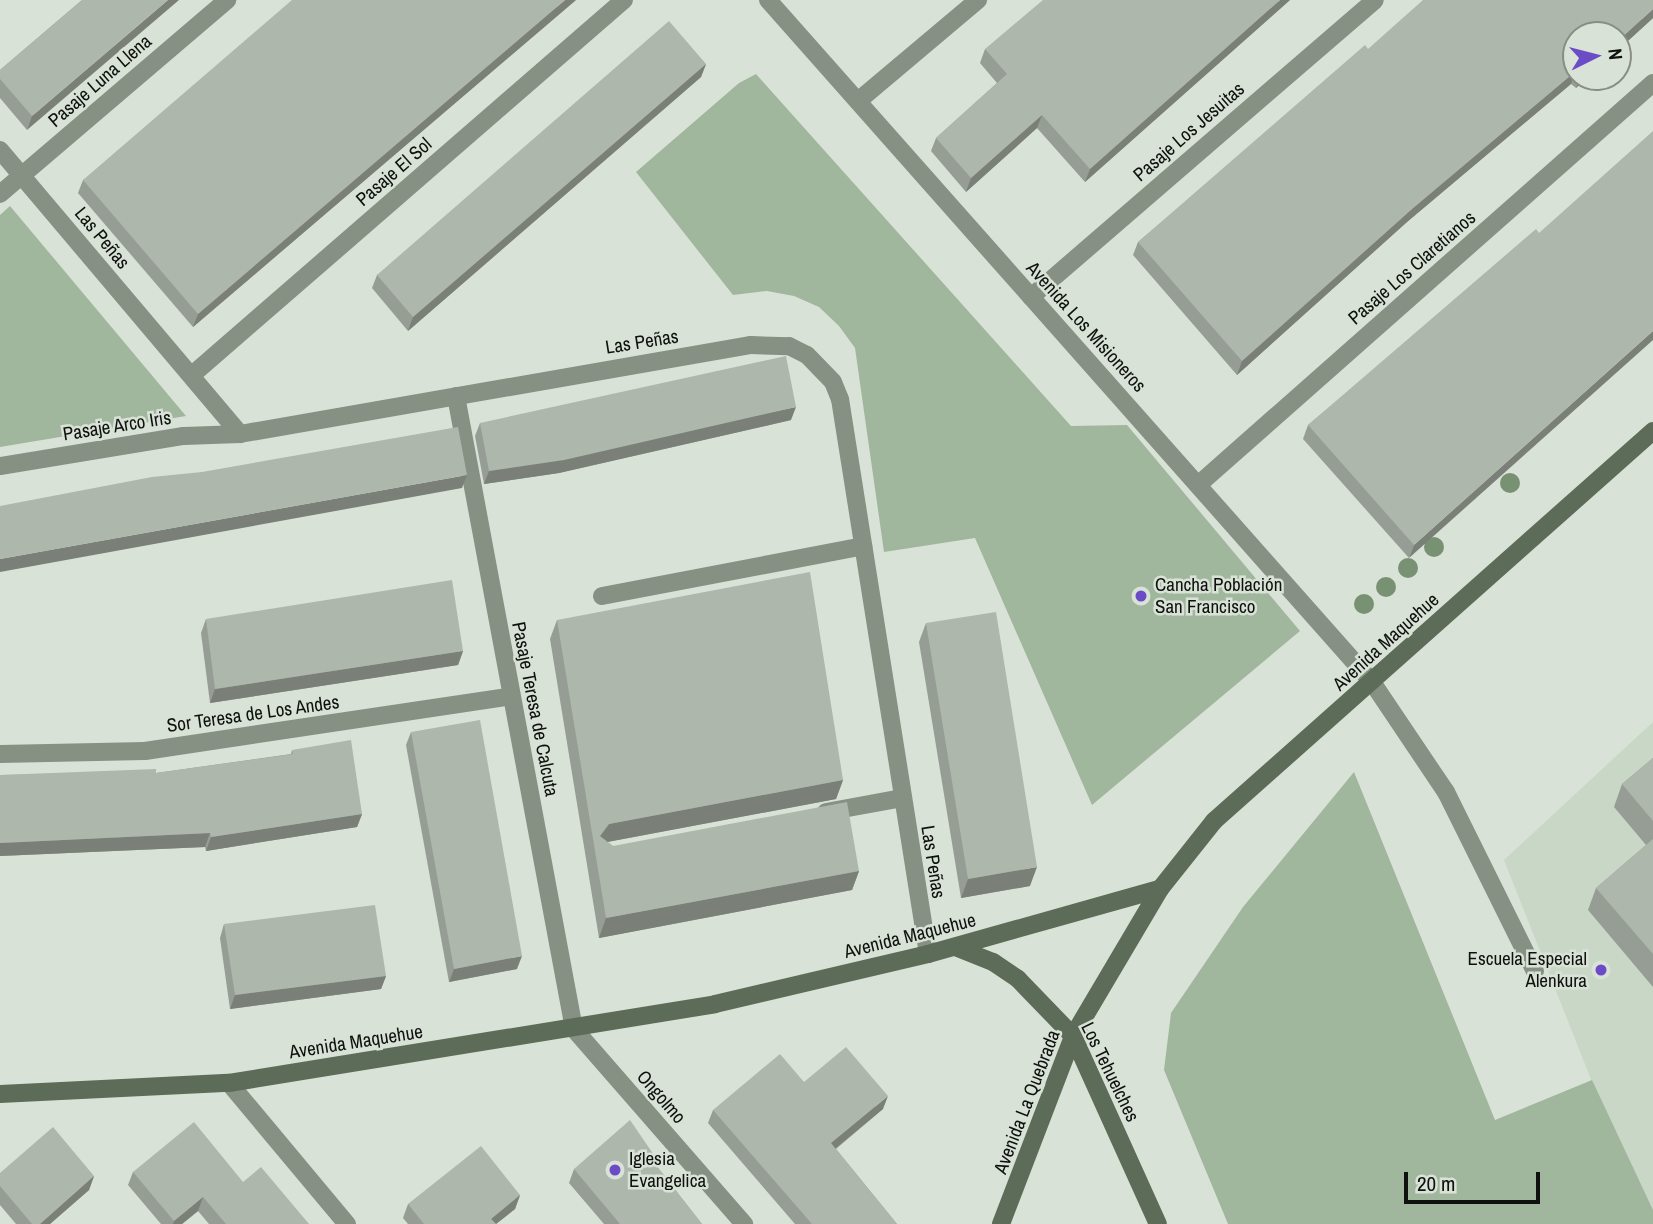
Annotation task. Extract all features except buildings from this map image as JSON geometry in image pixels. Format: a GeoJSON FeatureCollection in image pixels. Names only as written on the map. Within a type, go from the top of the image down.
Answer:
{"type":"FeatureCollection","features":[{"type":"Feature","properties":{"kind":"street","name":"Pasaje Luna Llena"},"geometry":{"type":"LineString","coordinates":[[0,194],[227,0]]}},
{"type":"Feature","properties":{"kind":"street","name":"Pasaje El Sol"},"geometry":{"type":"LineString","coordinates":[[192,375],[624,0]]}},
{"type":"Feature","properties":{"kind":"street","name":"Avenida Los Misioneros"},"geometry":{"type":"LineString","coordinates":[[768,0],[1372,682],[1446,792],[1535,971]]}},
{"type":"Feature","properties":{"kind":"street"},"geometry":{"type":"LineString","coordinates":[[858,101],[978,0]]}},
{"type":"Feature","properties":{"kind":"street","name":"Pasaje Los Jesuitas"},"geometry":{"type":"LineString","coordinates":[[1031,297],[1375,0]]}},
{"type":"Feature","properties":{"kind":"street","name":"Pasaje Los Claretianos"},"geometry":{"type":"LineString","coordinates":[[1198,485],[1653,83]]}},
{"type":"Feature","properties":{"kind":"street","name":"Las Peñas"},"geometry":{"type":"LineString","coordinates":[[0,150],[240,434],[751,345],[789,346],[822,366],[833,382],[863,546],[928,954]]}},
{"type":"Feature","properties":{"kind":"street","name":"Pasaje Teresa de Calcuta"},"geometry":{"type":"LineString","coordinates":[[456,396],[574,1028]]}},
{"type":"Feature","properties":{"kind":"street","name":"Avenida Maquehue"},"geometry":{"type":"LineString","coordinates":[[0,1094],[229,1083],[715,1004],[928,954],[1160,889],[1214,821],[1653,431]]}},
{"type":"Feature","properties":{"kind":"street","name":"Pasaje Arco Iris"},"geometry":{"type":"LineString","coordinates":[[0,466],[184,436],[240,434]]}},
{"type":"Feature","properties":{"kind":"street"},"geometry":{"type":"LineString","coordinates":[[602,596],[863,546]]}},
{"type":"Feature","properties":{"kind":"street","name":"Sor Teresa de Los Andes"},"geometry":{"type":"LineString","coordinates":[[0,754],[145,751],[511,695]]}},
{"type":"Feature","properties":{"kind":"street"},"geometry":{"type":"LineString","coordinates":[[804,816],[902,798]]}},
{"type":"Feature","properties":{"kind":"street","name":"Avenida La Quebrada"},"geometry":{"type":"LineString","coordinates":[[1001,1224],[1073,1036],[1160,889]]}},
{"type":"Feature","properties":{"kind":"street","name":"Los Tehuelches"},"geometry":{"type":"LineString","coordinates":[[955,947],[993,962],[1018,979],[1073,1036],[1158,1224]]}},
{"type":"Feature","properties":{"kind":"street","name":"Ongolmo"},"geometry":{"type":"LineString","coordinates":[[574,1028],[744,1224]]}},
{"type":"Feature","properties":{"kind":"street"},"geometry":{"type":"LineString","coordinates":[[229,1083],[347,1224]]}},
{"type":"Feature","properties":{"kind":"shaded area"},"geometry":{"type":"Polygon","coordinates":[[[756,74],[1071,426],[1127,425],[1300,631],[1092,805],[975,538],[884,552],[855,348],[839,326],[819,307],[794,296],[767,291],[733,295],[636,172],[739,83],[756,74]]]}},
{"type":"Feature","properties":{"kind":"shaded area"},"geometry":{"type":"Polygon","coordinates":[[[10,206],[186,416],[0,447],[0,215],[10,206]]]}},
{"type":"Feature","properties":{"kind":"shaded area","name":"Escuela Especial Alenkura"},"geometry":{"type":"Polygon","coordinates":[[[1653,722],[1653,1210],[1598,1097],[1504,860],[1653,722]]]}},
{"type":"Feature","properties":{"kind":"shaded area"},"geometry":{"type":"Polygon","coordinates":[[[1354,772],[1495,1120],[1592,1080],[1653,1210],[1653,1224],[1228,1224],[1164,1070],[1171,1013],[1243,907],[1354,772]]]}},
{"type":"Feature","properties":{"kind":"place","name":"Cancha Población San Francisco"},"geometry":{"type":"Point","coordinates":[1141,596]}},
{"type":"Feature","properties":{"kind":"place","name":"Escuela Especial Alenkura"},"geometry":{"type":"Point","coordinates":[1601,970]}},
{"type":"Feature","properties":{"kind":"place","name":"Iglesia Evangelica"},"geometry":{"type":"Point","coordinates":[615,1170]}}]}
